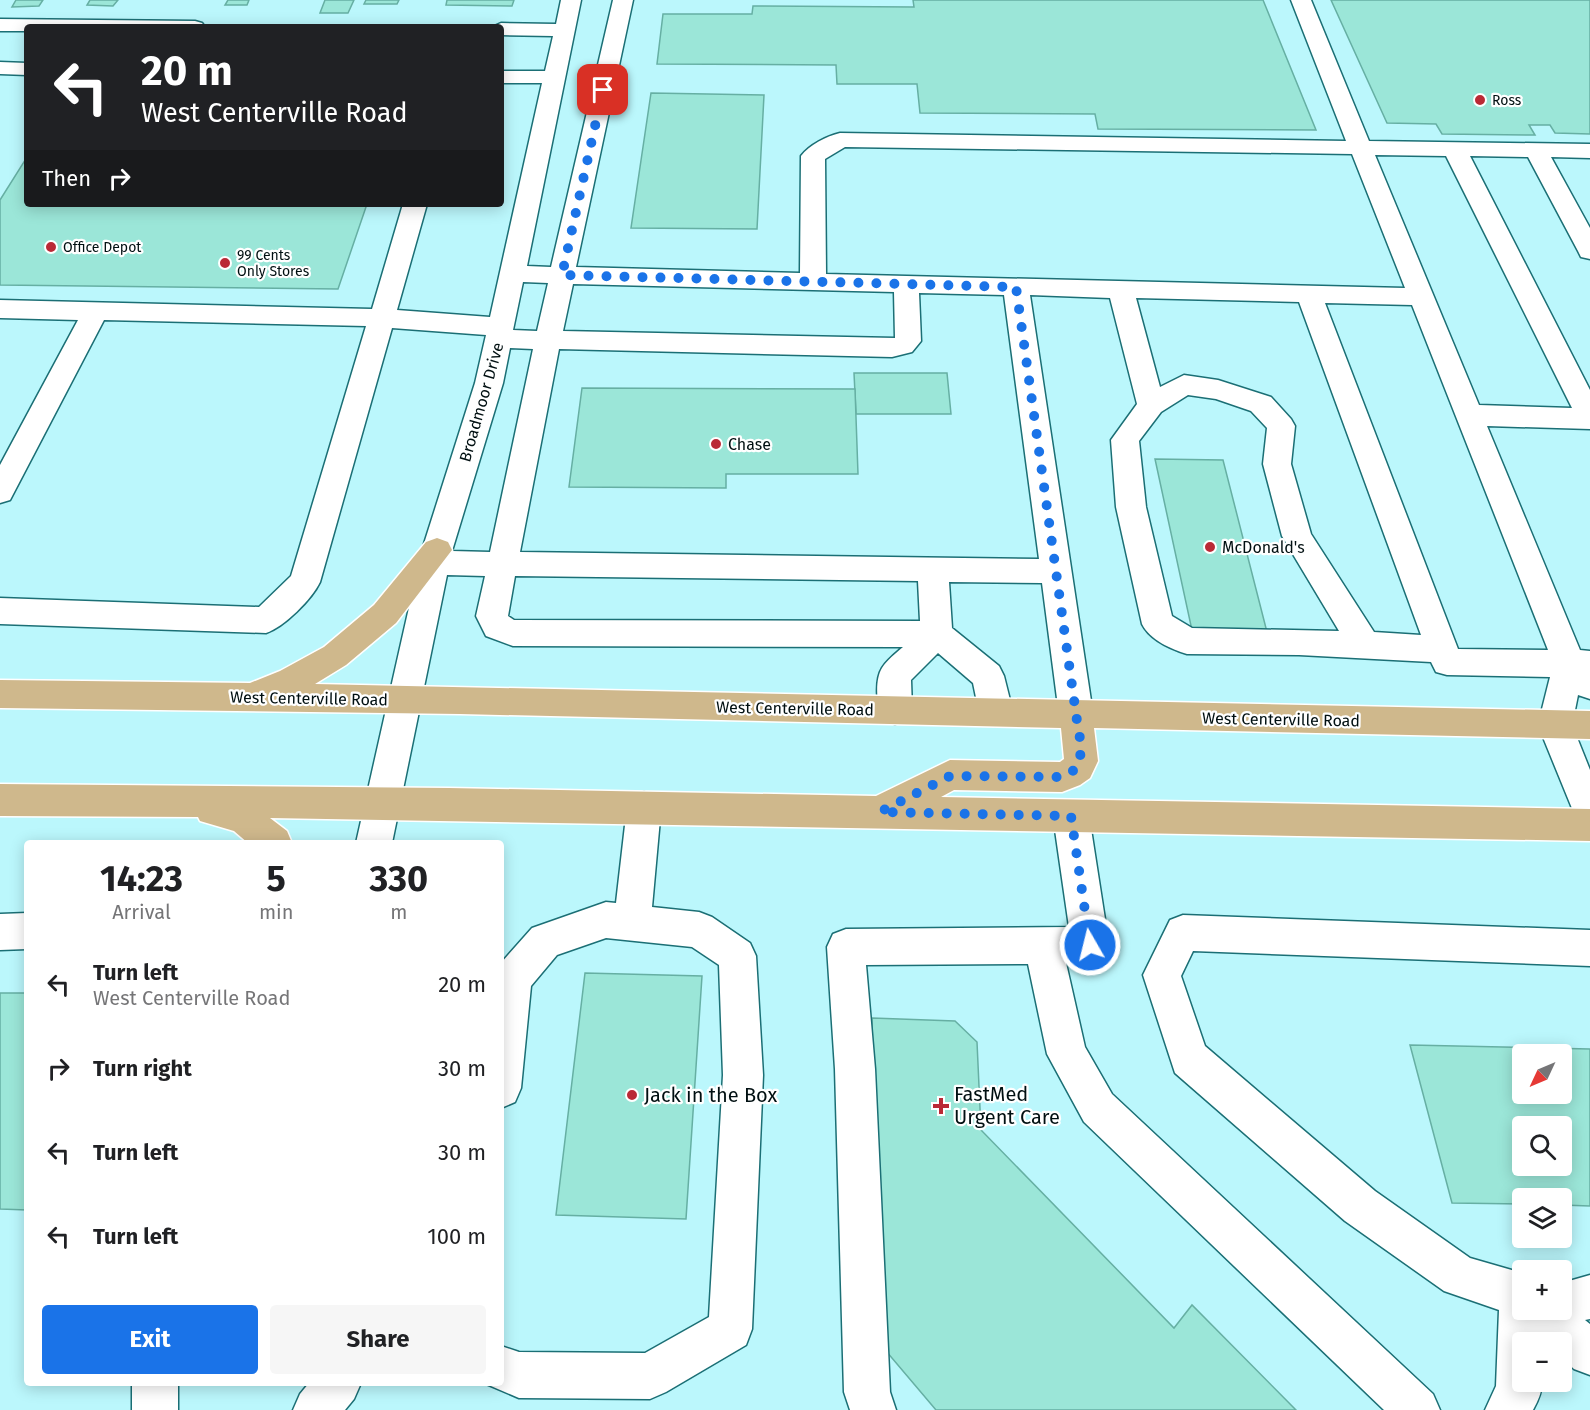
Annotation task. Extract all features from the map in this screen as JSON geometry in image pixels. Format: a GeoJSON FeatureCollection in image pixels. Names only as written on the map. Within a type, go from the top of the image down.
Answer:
{"type":"FeatureCollection","features":[{"type":"Feature","properties":{"kind":"main road"},"geometry":{"type":"LineString","coordinates":[[250,696],[292,681],[331,660],[385,614],[436,556]]}},
{"type":"Feature","properties":{"kind":"main road","name":"West Centerville Road"},"geometry":{"type":"LineString","coordinates":[[0,694],[405,699],[1590,725]]}},
{"type":"Feature","properties":{"kind":"main road"},"geometry":{"type":"LineString","coordinates":[[880,812],[950,776],[1062,777],[1069,775],[1081,761],[1076,714]]}},
{"type":"Feature","properties":{"kind":"main road"},"geometry":{"type":"LineString","coordinates":[[0,800],[383,803],[1590,825]]}},
{"type":"Feature","properties":{"kind":"main road"},"geometry":{"type":"LineString","coordinates":[[175,801],[244,818],[270,840]]}},
{"type":"Feature","properties":{"kind":"street","name":"Broadmoor Drive"},"geometry":{"type":"LineString","coordinates":[[375,840],[436,556],[489,383],[571,0]]}},
{"type":"Feature","properties":{"kind":"street"},"geometry":{"type":"LineString","coordinates":[[623,0],[548,339],[492,616],[497,627],[513,633],[937,634],[988,676],[996,712]]}},
{"type":"Feature","properties":{"kind":"street"},"geometry":{"type":"LineString","coordinates":[[1300,0],[1468,415],[1583,671]]}},
{"type":"Feature","properties":{"kind":"street"},"geometry":{"type":"LineString","coordinates":[[0,26],[24,26]]}},
{"type":"Feature","properties":{"kind":"street"},"geometry":{"type":"LineString","coordinates":[[504,29],[565,30]]}},
{"type":"Feature","properties":{"kind":"street"},"geometry":{"type":"LineString","coordinates":[[0,68],[24,69]]}},
{"type":"Feature","properties":{"kind":"street"},"geometry":{"type":"LineString","coordinates":[[504,77],[555,76]]}},
{"type":"Feature","properties":{"kind":"street"},"geometry":{"type":"LineString","coordinates":[[813,282],[813,156],[840,140],[1590,151]]}},
{"type":"Feature","properties":{"kind":"street"},"geometry":{"type":"LineString","coordinates":[[1455,150],[1590,418],[1468,415]]}},
{"type":"Feature","properties":{"kind":"street"},"geometry":{"type":"LineString","coordinates":[[1536,151],[1590,251]]}},
{"type":"Feature","properties":{"kind":"street"},"geometry":{"type":"LineString","coordinates":[[0,611],[266,620],[305,582],[414,207]]}},
{"type":"Feature","properties":{"kind":"street"},"geometry":{"type":"LineString","coordinates":[[513,274],[1421,297]]}},
{"type":"Feature","properties":{"kind":"street"},"geometry":{"type":"LineString","coordinates":[[0,309],[382,318],[548,339],[892,348],[903,346],[908,341],[906,284]]}},
{"type":"Feature","properties":{"kind":"street"},"geometry":{"type":"LineString","coordinates":[[1016,287],[1076,714]]}},
{"type":"Feature","properties":{"kind":"street"},"geometry":{"type":"LineString","coordinates":[[1121,289],[1151,405]]}},
{"type":"Feature","properties":{"kind":"street"},"geometry":{"type":"LineString","coordinates":[[1309,294],[1447,662],[1583,671]]}},
{"type":"Feature","properties":{"kind":"street"},"geometry":{"type":"LineString","coordinates":[[0,492],[96,311]]}},
{"type":"Feature","properties":{"kind":"street"},"geometry":{"type":"LineString","coordinates":[[1365,646],[1297,536],[1277,464],[1281,426],[1261,404],[1218,390],[1184,385],[1151,405],[1125,440],[1131,507],[1158,624],[1187,640],[1299,642],[1365,646],[1442,649]]}},
{"type":"Feature","properties":{"kind":"street"},"geometry":{"type":"LineString","coordinates":[[436,556],[504,563],[1056,571]]}},
{"type":"Feature","properties":{"kind":"street"},"geometry":{"type":"LineString","coordinates":[[895,710],[895,675],[937,634],[933,570]]}},
{"type":"Feature","properties":{"kind":"street"},"geometry":{"type":"LineString","coordinates":[[1583,671],[1555,724],[1590,812]]}},
{"type":"Feature","properties":{"kind":"street"},"geometry":{"type":"LineString","coordinates":[[632,922],[644,808]]}},
{"type":"Feature","properties":{"kind":"street"},"geometry":{"type":"LineString","coordinates":[[873,1410],[867,1392],[855,1069],[846,947],[1090,945],[1071,816]]}},
{"type":"Feature","properties":{"kind":"street"},"geometry":{"type":"LineString","coordinates":[[504,1060],[513,978],[545,941],[606,920],[632,922],[699,930],[737,956],[743,1075],[730,1329],[650,1376],[519,1375],[504,1370]]}},
{"type":"Feature","properties":{"kind":"street"},"geometry":{"type":"LineString","coordinates":[[0,932],[24,931]]}},
{"type":"Feature","properties":{"kind":"street"},"geometry":{"type":"LineString","coordinates":[[1512,1293],[1459,1276],[1360,1206],[1189,1059],[1162,975],[1183,933],[1590,948]]}},
{"type":"Feature","properties":{"kind":"street"},"geometry":{"type":"LineString","coordinates":[[1043,946],[1067,1053],[1098,1108],[1418,1410]]}},
{"type":"Feature","properties":{"kind":"street"},"geometry":{"type":"LineString","coordinates":[[1572,1298],[1590,1297]]}},
{"type":"Feature","properties":{"kind":"street"},"geometry":{"type":"LineString","coordinates":[[1508,1410],[1519,1391],[1530,1320]]}},
{"type":"Feature","properties":{"kind":"street"},"geometry":{"type":"LineString","coordinates":[[1555,1320],[1590,1353]]}},
{"type":"Feature","properties":{"kind":"street"},"geometry":{"type":"LineString","coordinates":[[155,1386],[155,1410]]}},
{"type":"Feature","properties":{"kind":"street"},"geometry":{"type":"LineString","coordinates":[[316,1410],[336,1386]]}},
{"type":"Feature","properties":{"kind":"street"},"geometry":{"type":"LineString","coordinates":[[339,1386],[342,1410]]}},
{"type":"Feature","properties":{"kind":"building"},"geometry":{"type":"Polygon","coordinates":[[[16,0],[43,0],[39,6],[12,7],[16,0]]]}},
{"type":"Feature","properties":{"kind":"building"},"geometry":{"type":"Polygon","coordinates":[[[90,0],[118,0],[113,6],[87,5],[90,0]]]}},
{"type":"Feature","properties":{"kind":"building"},"geometry":{"type":"Polygon","coordinates":[[[228,0],[249,0],[247,5],[225,5],[228,0]]]}},
{"type":"Feature","properties":{"kind":"building"},"geometry":{"type":"Polygon","coordinates":[[[325,0],[354,0],[348,13],[320,13],[325,0]]]}},
{"type":"Feature","properties":{"kind":"building"},"geometry":{"type":"Polygon","coordinates":[[[366,0],[399,0],[397,4],[364,4],[366,0]]]}},
{"type":"Feature","properties":{"kind":"building"},"geometry":{"type":"Polygon","coordinates":[[[447,0],[514,0],[512,6],[446,5],[447,0]]]}},
{"type":"Feature","properties":{"kind":"building"},"geometry":{"type":"Polygon","coordinates":[[[913,0],[1263,0],[1316,130],[1098,129],[1095,114],[920,113],[917,84],[837,84],[836,65],[657,64],[663,14],[752,14],[753,6],[914,7],[913,0]]]}},
{"type":"Feature","properties":{"kind":"building"},"geometry":{"type":"Polygon","coordinates":[[[1331,0],[1590,0],[1590,134],[1555,133],[1550,125],[1529,125],[1535,135],[1442,134],[1436,124],[1387,123],[1331,0]]]}},
{"type":"Feature","properties":{"kind":"building"},"geometry":{"type":"Polygon","coordinates":[[[651,93],[764,95],[757,229],[631,228],[651,93]]]}},
{"type":"Feature","properties":{"kind":"building"},"geometry":{"type":"Polygon","coordinates":[[[24,162],[24,207],[366,207],[338,289],[0,285],[0,200],[24,162]]]}},
{"type":"Feature","properties":{"kind":"building"},"geometry":{"type":"Polygon","coordinates":[[[854,373],[947,373],[951,414],[856,414],[854,373]]]}},
{"type":"Feature","properties":{"kind":"building","name":"Chase"},"geometry":{"type":"Polygon","coordinates":[[[582,388],[855,389],[858,474],[726,474],[726,488],[569,487],[582,388]]]}},
{"type":"Feature","properties":{"kind":"building","name":"McDonald's"},"geometry":{"type":"Polygon","coordinates":[[[1155,459],[1223,460],[1268,636],[1193,635],[1155,459]]]}},
{"type":"Feature","properties":{"kind":"building","name":"Jack in the Box"},"geometry":{"type":"Polygon","coordinates":[[[585,973],[702,976],[686,1219],[556,1215],[585,973]]]}},
{"type":"Feature","properties":{"kind":"building"},"geometry":{"type":"Polygon","coordinates":[[[0,993],[24,993],[24,1210],[0,1209],[0,993]]]}},
{"type":"Feature","properties":{"kind":"building"},"geometry":{"type":"Polygon","coordinates":[[[872,1018],[955,1021],[977,1042],[981,1130],[1174,1328],[1192,1305],[1296,1410],[936,1410],[875,1338],[872,1018]]]}},
{"type":"Feature","properties":{"kind":"building"},"geometry":{"type":"Polygon","coordinates":[[[1410,1045],[1512,1047],[1512,1104],[1572,1104],[1572,1049],[1590,1049],[1590,1206],[1572,1205],[1572,1188],[1512,1188],[1512,1204],[1452,1203],[1410,1045]]]}},
{"type":"Feature","properties":{"kind":"place","name":"Ross"},"geometry":{"type":"Point","coordinates":[1480,100]}},
{"type":"Feature","properties":{"kind":"place","name":"Office Depot"},"geometry":{"type":"Point","coordinates":[51,247]}},
{"type":"Feature","properties":{"kind":"place","name":"99 Cents Only Stores"},"geometry":{"type":"Point","coordinates":[225,263]}},
{"type":"Feature","properties":{"kind":"place","name":"Chase"},"geometry":{"type":"Point","coordinates":[716,444]}},
{"type":"Feature","properties":{"kind":"place","name":"McDonald's"},"geometry":{"type":"Point","coordinates":[1210,547]}},
{"type":"Feature","properties":{"kind":"place","name":"Jack in the Box"},"geometry":{"type":"Point","coordinates":[632,1095]}},
{"type":"Feature","properties":{"kind":"place","name":"FastMed Urgent Care"},"geometry":{"type":"Point","coordinates":[941,1106]}},
{"type":"Feature","properties":{"kind":"route"},"geometry":{"type":"LineString","coordinates":[[603,90],[562,275],[1016,287],[1081,761],[1074,771],[1062,777],[950,776],[880,812],[1071,816],[1090,945]]}}]}
